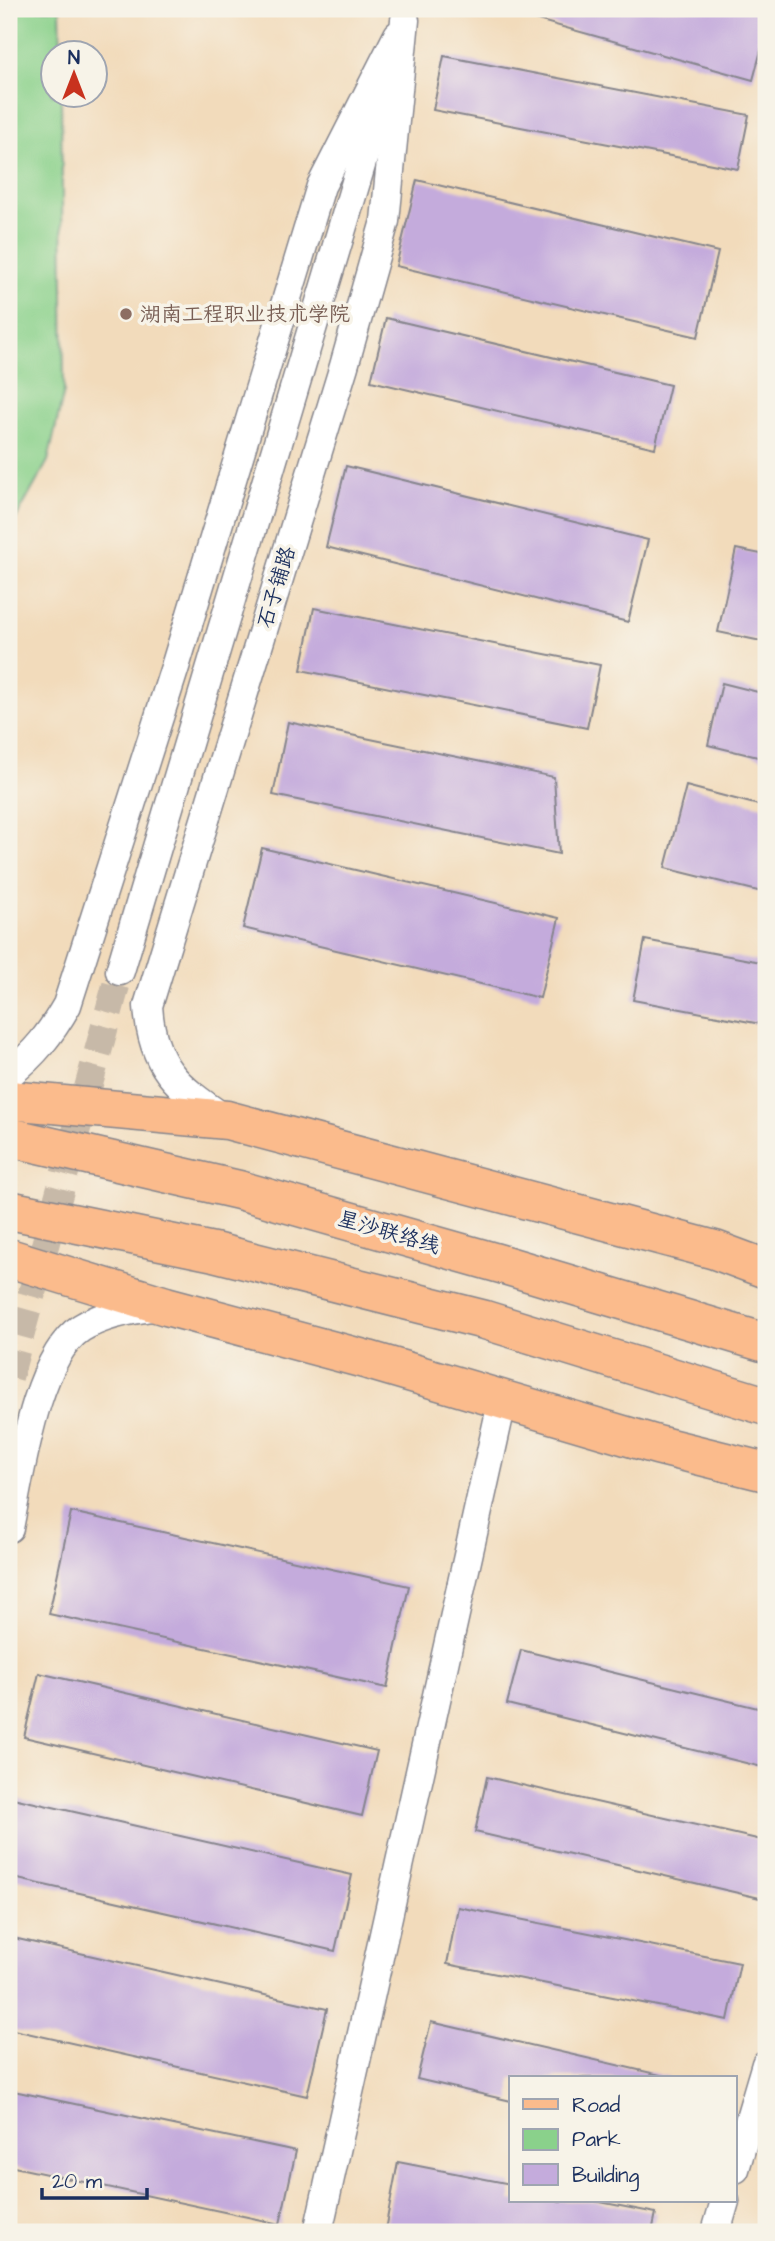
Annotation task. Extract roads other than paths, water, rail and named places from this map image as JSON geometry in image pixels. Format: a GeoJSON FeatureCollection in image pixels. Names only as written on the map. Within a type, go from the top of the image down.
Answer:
{"type":"FeatureCollection","features":[{"type":"Feature","properties":{"kind":"main road"},"geometry":{"type":"LineString","coordinates":[[9,1100],[227,1120],[715,1250],[766,1269]]}},
{"type":"Feature","properties":{"kind":"main road","name":"星沙联络线"},"geometry":{"type":"LineString","coordinates":[[9,1137],[251,1193],[766,1343]]}},
{"type":"Feature","properties":{"kind":"main road"},"geometry":{"type":"LineString","coordinates":[[9,1210],[214,1252],[471,1317],[766,1406]]}},
{"type":"Feature","properties":{"kind":"main road"},"geometry":{"type":"LineString","coordinates":[[9,1258],[166,1306],[503,1398],[657,1445],[766,1472]]}},
{"type":"Feature","properties":{"kind":"street","name":"石子铺路"},"geometry":{"type":"LineString","coordinates":[[120,971],[334,248],[407,14]]}},
{"type":"Feature","properties":{"kind":"street","name":"石子铺路"},"geometry":{"type":"LineString","coordinates":[[227,1120],[197,1100],[158,1058],[150,1031],[148,1006],[336,392],[385,221],[407,14]]}},
{"type":"Feature","properties":{"kind":"street"},"geometry":{"type":"LineString","coordinates":[[9,1073],[50,1035],[67,1005],[176,667],[321,186],[407,14]]}},
{"type":"Feature","properties":{"kind":"street"},"geometry":{"type":"LineString","coordinates":[[9,1528],[34,1412],[44,1378],[57,1354],[79,1329],[133,1308],[166,1306]]}},
{"type":"Feature","properties":{"kind":"street"},"geometry":{"type":"LineString","coordinates":[[318,2232],[503,1398]]}},
{"type":"Feature","properties":{"kind":"street"},"geometry":{"type":"LineString","coordinates":[[736,2166],[766,2064]]}},
{"type":"Feature","properties":{"kind":"street"},"geometry":{"type":"LineString","coordinates":[[716,2232],[725,2202]]}},
{"type":"Feature","properties":{"kind":"tunnel"},"geometry":{"type":"LineString","coordinates":[[9,1377],[120,971]]}},
{"type":"Feature","properties":{"kind":"place","name":"湖南工程职业技术学院"},"geometry":{"type":"Point","coordinates":[126,314]}}]}
